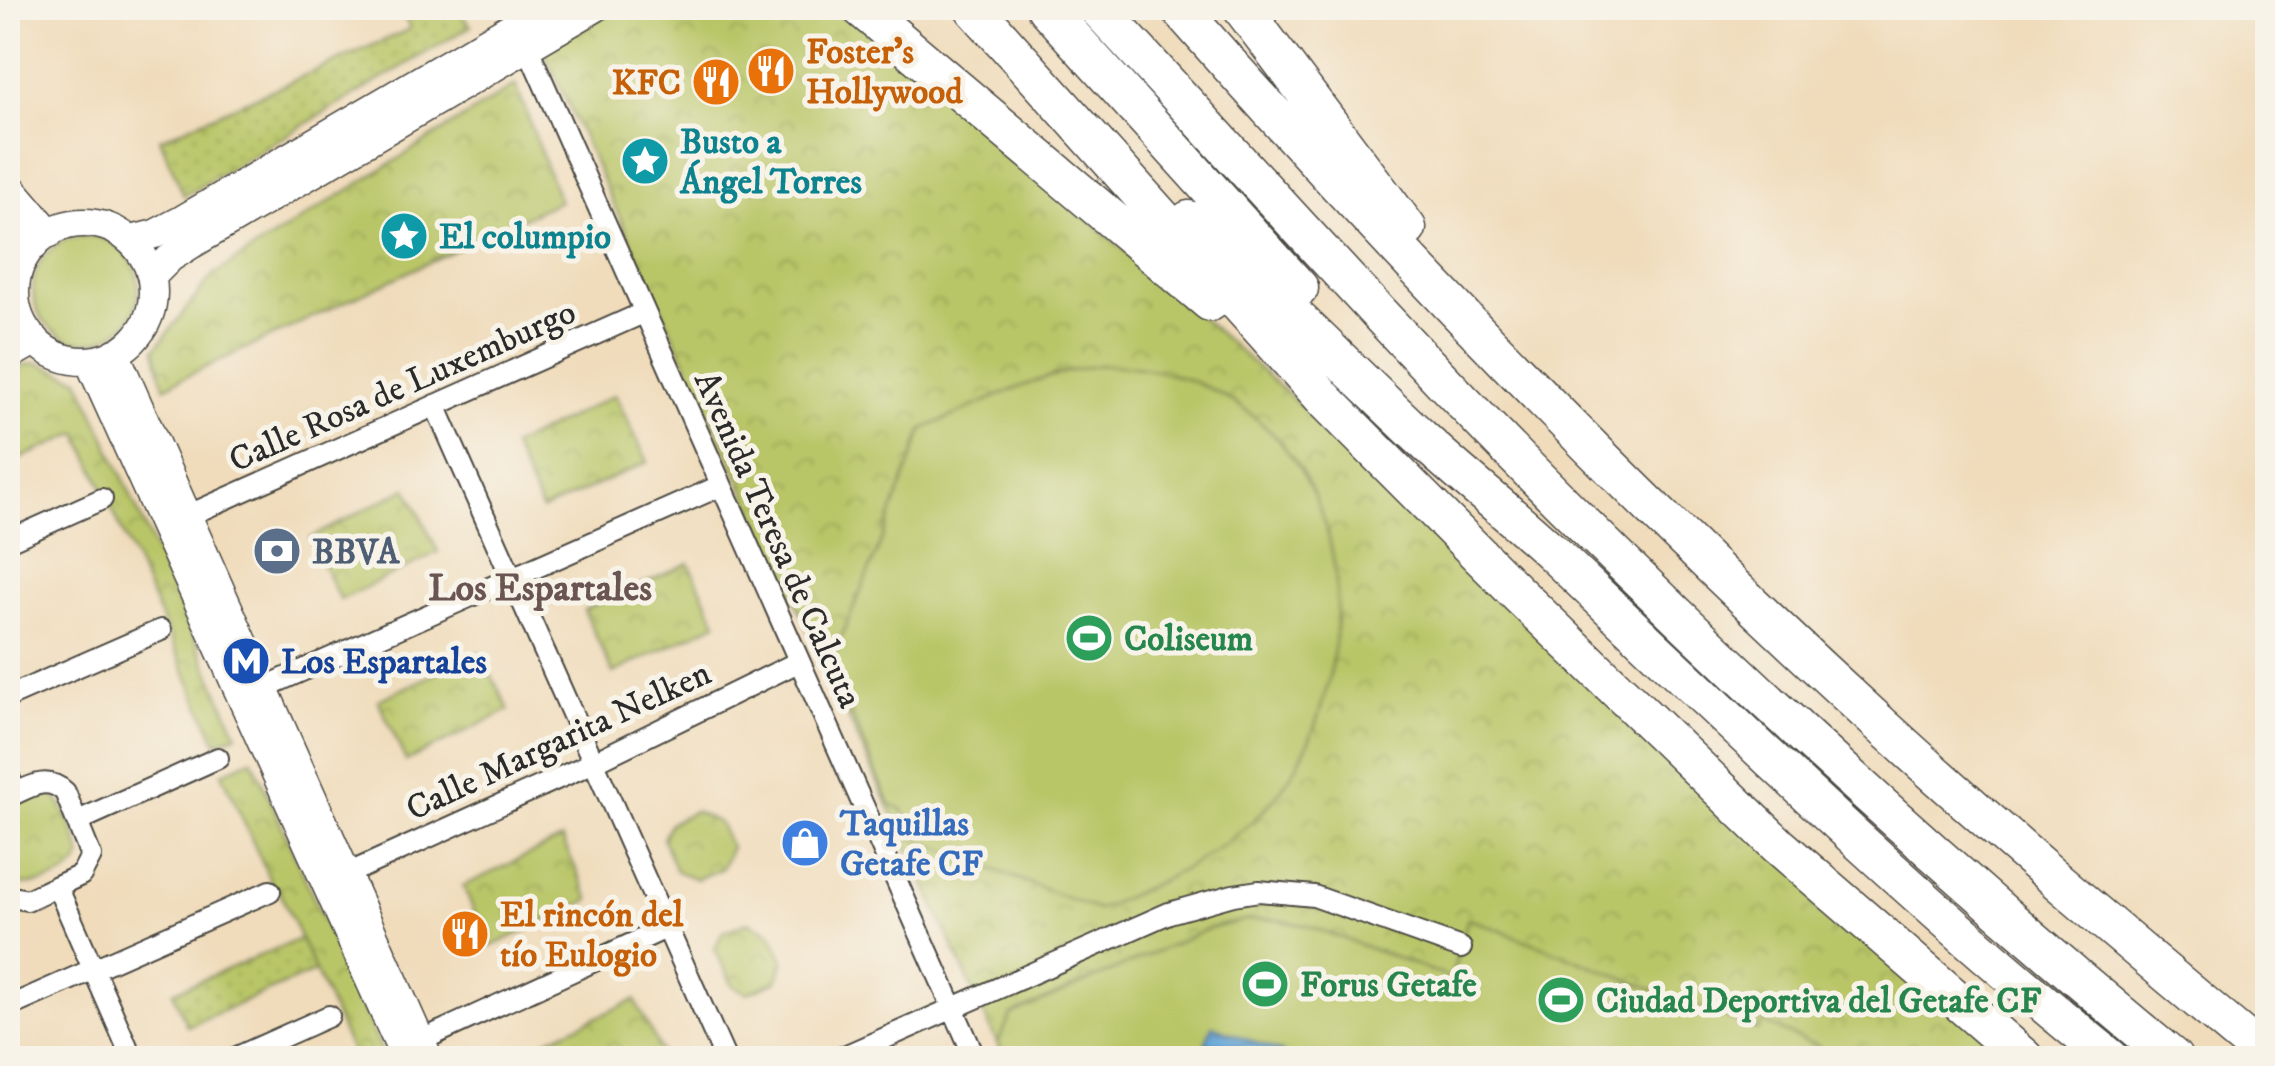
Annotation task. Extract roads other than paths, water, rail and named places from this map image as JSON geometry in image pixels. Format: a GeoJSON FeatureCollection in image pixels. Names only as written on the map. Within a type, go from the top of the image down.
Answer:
{"type":"FeatureCollection","features":[{"type":"Feature","properties":{"kind":"highway"},"geometry":{"type":"LineString","coordinates":[[860,8],[1327,402]]}},
{"type":"Feature","properties":{"kind":"highway"},"geometry":{"type":"LineString","coordinates":[[974,8],[1327,402],[1516,592],[1778,846],[2024,1058]]}},
{"type":"Feature","properties":{"kind":"highway"},"geometry":{"type":"LineString","coordinates":[[1098,8],[1391,328],[1573,514],[1832,763],[2064,968],[2173,1058]]}},
{"type":"Feature","properties":{"kind":"highway"},"geometry":{"type":"LineString","coordinates":[[1179,8],[1380,230],[1685,540],[1881,725],[2063,887],[2268,1058]]}},
{"type":"Feature","properties":{"kind":"highway"},"geometry":{"type":"LineString","coordinates":[[1242,8],[1442,275],[1549,405]]}},
{"type":"Feature","properties":{"kind":"highway"},"geometry":{"type":"LineString","coordinates":[[1053,15],[1364,359],[1550,551]]}},
{"type":"Feature","properties":{"kind":"highway"},"geometry":{"type":"LineString","coordinates":[[1076,125],[1253,274],[1423,440],[1550,551],[1816,802],[2044,1006],[2110,1058]]}},
{"type":"Feature","properties":{"kind":"street"},"geometry":{"type":"LineString","coordinates":[[152,276],[181,251],[595,8]]}},
{"type":"Feature","properties":{"kind":"street"},"geometry":{"type":"LineString","coordinates":[[131,240],[178,222],[531,10]]}},
{"type":"Feature","properties":{"kind":"street","name":"Avenida Teresa de Calcuta"},"geometry":{"type":"LineString","coordinates":[[527,46],[975,1058]]}},
{"type":"Feature","properties":{"kind":"street"},"geometry":{"type":"LineString","coordinates":[[8,184],[42,239]]}},
{"type":"Feature","properties":{"kind":"street"},"geometry":{"type":"LineString","coordinates":[[8,216],[42,239]]}},
{"type":"Feature","properties":{"kind":"street"},"geometry":{"type":"LineString","coordinates":[[75,223],[99,224],[131,240],[144,256],[152,276],[152,312],[132,344],[102,357],[73,362],[50,354],[13,316],[15,283],[22,263],[42,239],[75,223]]}},
{"type":"Feature","properties":{"kind":"street","name":"Calle Rosa de Luxemburgo"},"geometry":{"type":"LineString","coordinates":[[187,516],[643,313]]}},
{"type":"Feature","properties":{"kind":"street"},"geometry":{"type":"LineString","coordinates":[[8,356],[36,340]]}},
{"type":"Feature","properties":{"kind":"street"},"geometry":{"type":"LineString","coordinates":[[102,357],[187,516],[345,875],[417,1053]]}},
{"type":"Feature","properties":{"kind":"street"},"geometry":{"type":"LineString","coordinates":[[102,357],[417,1053]]}},
{"type":"Feature","properties":{"kind":"street"},"geometry":{"type":"LineString","coordinates":[[435,405],[724,1058]]}},
{"type":"Feature","properties":{"kind":"street"},"geometry":{"type":"LineString","coordinates":[[263,688],[720,486]]}},
{"type":"Feature","properties":{"kind":"street"},"geometry":{"type":"LineString","coordinates":[[8,541],[102,500]]}},
{"type":"Feature","properties":{"kind":"street"},"geometry":{"type":"LineString","coordinates":[[8,697],[160,630]]}},
{"type":"Feature","properties":{"kind":"street","name":"Calle Margarita Nelken"},"geometry":{"type":"LineString","coordinates":[[345,875],[798,662]]}},
{"type":"Feature","properties":{"kind":"street"},"geometry":{"type":"LineString","coordinates":[[78,821],[218,758]]}},
{"type":"Feature","properties":{"kind":"street"},"geometry":{"type":"LineString","coordinates":[[8,896],[26,900],[81,874],[89,863],[89,847],[65,792],[42,782],[10,789]]}},
{"type":"Feature","properties":{"kind":"street"},"geometry":{"type":"LineString","coordinates":[[56,886],[132,1058]]}},
{"type":"Feature","properties":{"kind":"street"},"geometry":{"type":"LineString","coordinates":[[840,1058],[1169,914],[1233,894],[1258,890],[1314,896],[1461,948]]}},
{"type":"Feature","properties":{"kind":"street"},"geometry":{"type":"LineString","coordinates":[[8,1007],[270,891]]}},
{"type":"Feature","properties":{"kind":"street"},"geometry":{"type":"LineString","coordinates":[[417,1053],[666,928]]}},
{"type":"Feature","properties":{"kind":"street"},"geometry":{"type":"LineString","coordinates":[[236,1058],[329,1016]]}},
{"type":"Feature","properties":{"kind":"water"},"geometry":{"type":"Polygon","coordinates":[[[1212,1026],[1283,1053],[1281,1058],[1200,1058],[1212,1026]]]}},
{"type":"Feature","properties":{"kind":"place","name":"Foster's Hollywood"},"geometry":{"type":"Point","coordinates":[771,71]}},
{"type":"Feature","properties":{"kind":"place","name":"KFC"},"geometry":{"type":"Point","coordinates":[716,82]}},
{"type":"Feature","properties":{"kind":"place","name":"Busto a Ángel Torres"},"geometry":{"type":"Point","coordinates":[645,161]}},
{"type":"Feature","properties":{"kind":"place","name":"El columpio"},"geometry":{"type":"Point","coordinates":[404,236]}},
{"type":"Feature","properties":{"kind":"place","name":"BBVA"},"geometry":{"type":"Point","coordinates":[277,551]}},
{"type":"Feature","properties":{"kind":"place","name":"Coliseum"},"geometry":{"type":"Point","coordinates":[1089,638]}},
{"type":"Feature","properties":{"kind":"place","name":"Los Espartales"},"geometry":{"type":"Point","coordinates":[246,661]}},
{"type":"Feature","properties":{"kind":"place","name":"Taquillas Getafe CF"},"geometry":{"type":"Point","coordinates":[805,843]}},
{"type":"Feature","properties":{"kind":"place","name":"El rincón del tío Eulogio"},"geometry":{"type":"Point","coordinates":[465,934]}},
{"type":"Feature","properties":{"kind":"place","name":"Forus Getafe"},"geometry":{"type":"Point","coordinates":[1265,984]}},
{"type":"Feature","properties":{"kind":"place","name":"Ciudad Deportiva del Getafe CF"},"geometry":{"type":"Point","coordinates":[1561,1000]}},
{"type":"Feature","properties":{"kind":"district","name":"Los Espartales"},"geometry":{"type":"Point","coordinates":[540,587]}}]}
